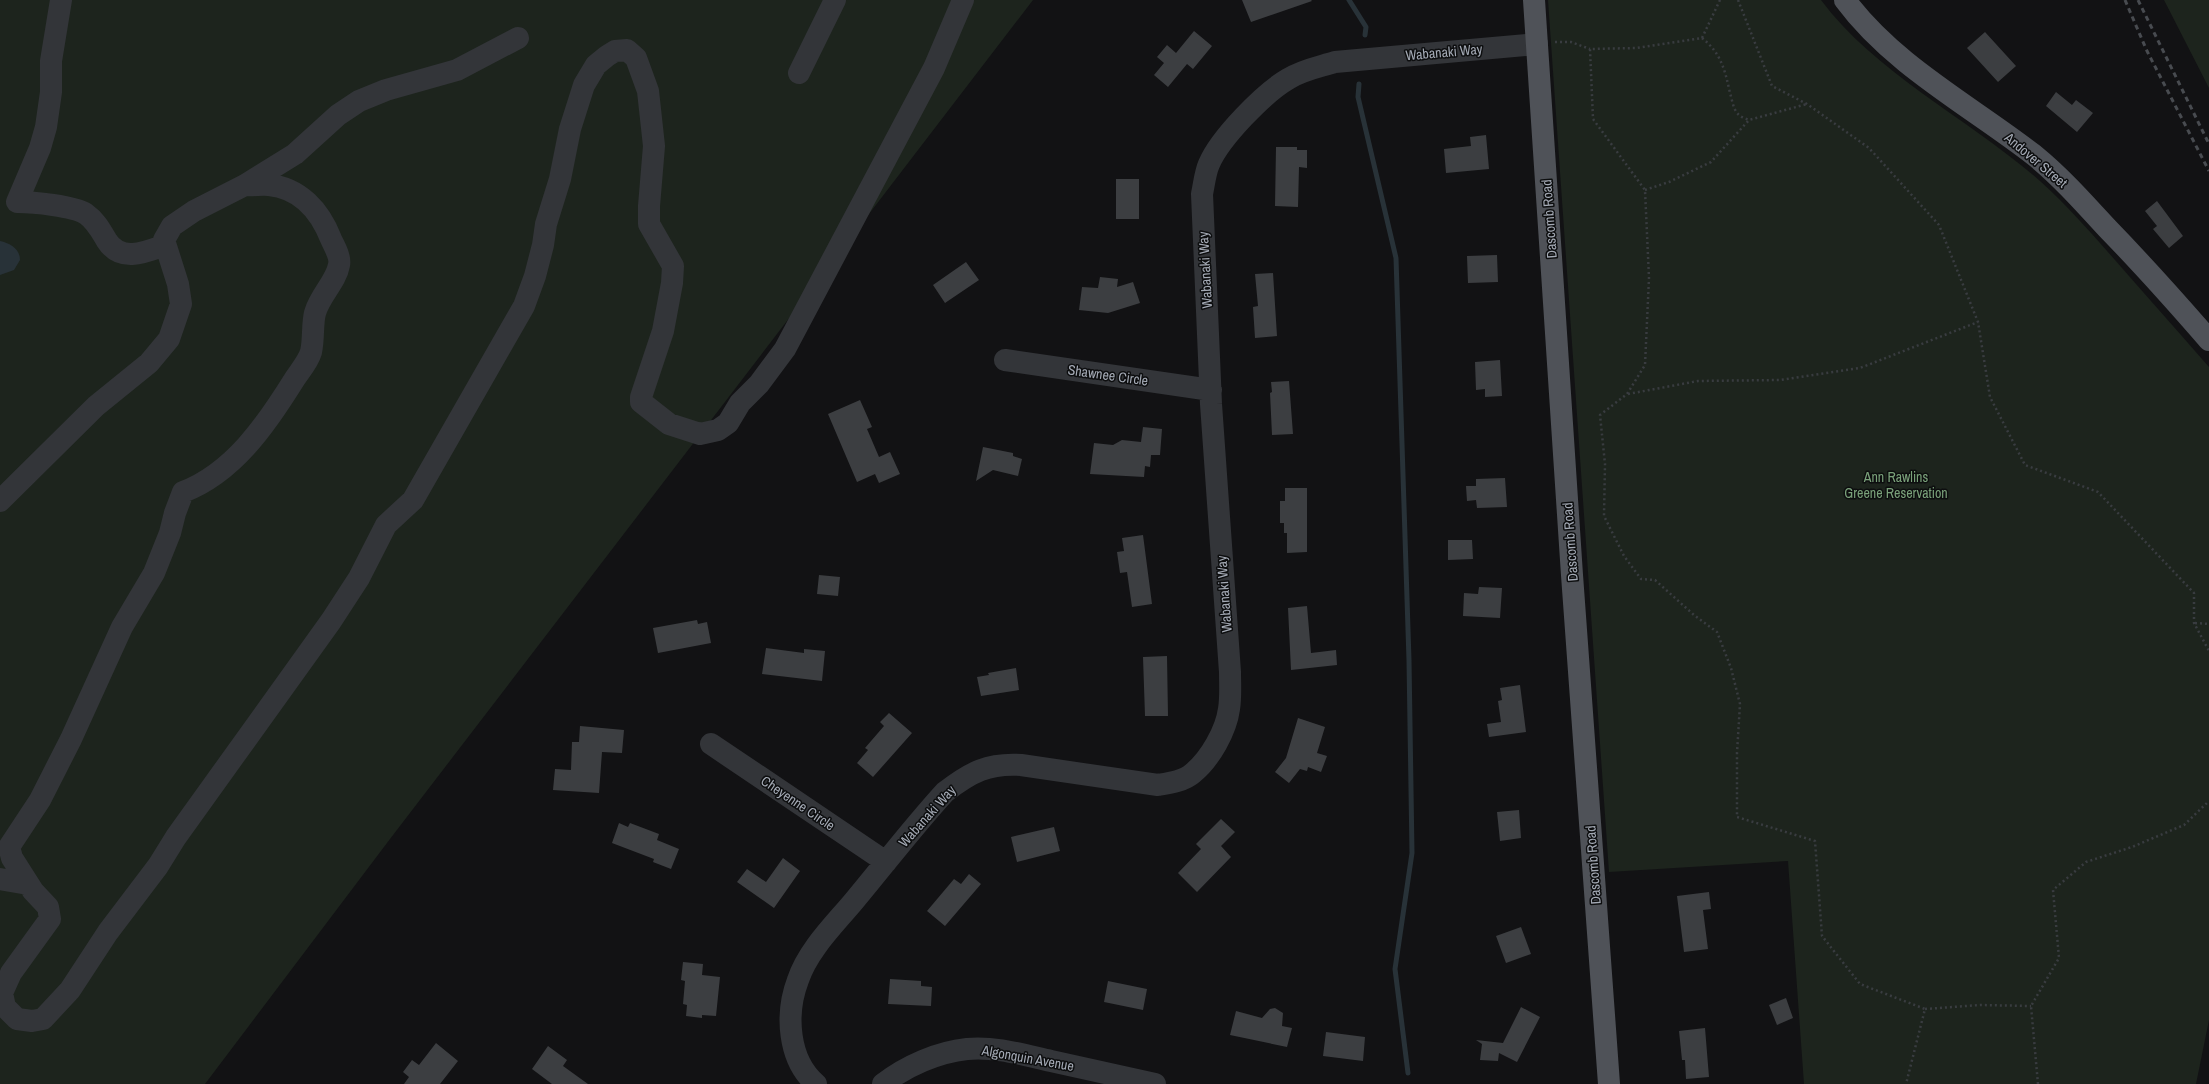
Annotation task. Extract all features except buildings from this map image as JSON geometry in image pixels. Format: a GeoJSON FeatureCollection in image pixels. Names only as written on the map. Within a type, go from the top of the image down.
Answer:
{"type":"FeatureCollection","features":[{"type":"Feature","properties":{"kind":"main road","name":"Dascomb Road"},"geometry":{"type":"LineString","coordinates":[[1534,0],[1572,575],[1609,1084]]}},
{"type":"Feature","properties":{"kind":"main road","name":"Andover Street"},"geometry":{"type":"LineString","coordinates":[[1846,0],[1859,18],[1892,51],[2035,156],[2059,178],[2151,274],[2209,340]]}},
{"type":"Feature","properties":{"kind":"street"},"geometry":{"type":"LineString","coordinates":[[61,0],[51,60],[51,92],[46,127],[40,148],[17,202],[47,205],[86,214],[100,227],[108,243],[120,252],[135,255],[165,245]]}},
{"type":"Feature","properties":{"kind":"street"},"geometry":{"type":"LineString","coordinates":[[799,73],[835,0]]}},
{"type":"Feature","properties":{"kind":"street"},"geometry":{"type":"LineString","coordinates":[[245,185],[268,184],[286,188],[304,197],[318,214],[329,235],[340,262],[337,276],[325,290],[315,313],[310,353],[280,402],[251,442],[211,479],[183,492],[175,512],[170,533],[154,573],[122,627],[40,800],[5,855],[12,858],[28,884],[48,906],[50,919],[11,973],[2,993],[5,1007],[17,1019],[32,1021],[43,1019],[70,990],[108,932],[158,866],[176,837],[331,621],[359,578],[386,525],[413,500],[524,306],[544,246],[546,224],[560,179],[570,129],[584,85],[596,65],[615,51],[627,50],[636,58],[642,72],[648,91],[654,146],[649,224],[673,266],[672,283],[663,331],[640,402],[669,424],[700,434],[718,430],[728,423],[740,403],[759,384],[785,349],[934,68],[963,0]]}},
{"type":"Feature","properties":{"kind":"street"},"geometry":{"type":"LineString","coordinates":[[0,501],[96,406],[149,363],[169,339],[181,304],[178,284],[164,240],[172,226],[194,211],[245,185],[295,154],[338,115],[359,101],[386,90],[457,70],[518,38]]}},
{"type":"Feature","properties":{"kind":"street","name":"Wabanaki Way"},"geometry":{"type":"LineString","coordinates":[[816,1084],[800,1065],[793,1044],[791,1024],[792,999],[798,979],[816,948],[945,792],[962,779],[988,766],[1003,764],[1021,765],[1158,785],[1177,781],[1193,774],[1207,758],[1222,734],[1229,710],[1230,672],[1211,390],[1202,194],[1209,164],[1249,110],[1288,78],[1305,71],[1335,62],[1537,44]]}},
{"type":"Feature","properties":{"kind":"street","name":"Shawnee Circle"},"geometry":{"type":"LineString","coordinates":[[1005,360],[1211,390]]}},
{"type":"Feature","properties":{"kind":"street","name":"Cheyenne Circle"},"geometry":{"type":"LineString","coordinates":[[711,744],[886,862]]}},
{"type":"Feature","properties":{"kind":"street"},"geometry":{"type":"LineString","coordinates":[[0,879],[28,884]]}},
{"type":"Feature","properties":{"kind":"street","name":"Algonquin Avenue"},"geometry":{"type":"LineString","coordinates":[[883,1084],[892,1077],[922,1062],[967,1049],[999,1050],[1021,1054],[1155,1084]]}},
{"type":"Feature","properties":{"kind":"path"},"geometry":{"type":"LineString","coordinates":[[1702,38],[1720,0]]}},
{"type":"Feature","properties":{"kind":"path"},"geometry":{"type":"LineString","coordinates":[[1738,0],[1772,86],[1807,104],[1869,148],[1939,224],[1978,322],[1990,397],[2026,465],[2098,492],[2194,593],[2194,623],[2209,651]]}},
{"type":"Feature","properties":{"kind":"path"},"geometry":{"type":"LineString","coordinates":[[1537,44],[1571,42],[1590,49],[1636,48],[1702,38],[1713,47],[1725,68],[1732,102],[1738,114],[1749,120]]}},
{"type":"Feature","properties":{"kind":"path"},"geometry":{"type":"LineString","coordinates":[[1590,49],[1592,119],[1645,190],[1649,278],[1645,365],[1627,394],[1600,415],[1605,464],[1604,516],[1624,556],[1641,579],[1655,580],[1694,615],[1717,632],[1731,668],[1740,704],[1737,753],[1737,817],[1815,841],[1822,936],[1860,984],[1925,1009],[1980,1005],[2031,1006]]}},
{"type":"Feature","properties":{"kind":"path"},"geometry":{"type":"LineString","coordinates":[[1645,190],[1669,182],[1710,162],[1749,120],[1807,104]]}},
{"type":"Feature","properties":{"kind":"path"},"geometry":{"type":"LineString","coordinates":[[1627,394],[1698,381],[1780,380],[1860,368],[1978,322]]}},
{"type":"Feature","properties":{"kind":"path"},"geometry":{"type":"LineString","coordinates":[[2194,623],[2209,624]]}},
{"type":"Feature","properties":{"kind":"path"},"geometry":{"type":"LineString","coordinates":[[2038,1084],[2031,1006],[2059,958],[2053,890],[2086,862],[2132,846],[2184,825],[2209,801]]}},
{"type":"Feature","properties":{"kind":"path"},"geometry":{"type":"LineString","coordinates":[[1906,1084],[1925,1009]]}},
{"type":"Feature","properties":{"kind":"green space"},"geometry":{"type":"Polygon","coordinates":[[[0,0],[1033,0],[390,839],[205,1084],[0,1084],[0,0]]]}},
{"type":"Feature","properties":{"kind":"green space","name":"Ann Rawlins Greene Reservation"},"geometry":{"type":"Polygon","coordinates":[[[1548,0],[1821,0],[1843,27],[1896,74],[1984,137],[2050,190],[2088,229],[2209,367],[2209,1020],[2196,1084],[1804,1084],[1788,861],[1609,872],[1548,0]]]}},
{"type":"Feature","properties":{"kind":"green space"},"geometry":{"type":"Polygon","coordinates":[[[2164,0],[2209,0],[2209,88],[2164,0]]]}},
{"type":"Feature","properties":{"kind":"shaded area"},"geometry":{"type":"Polygon","coordinates":[[[0,241],[14,247],[20,256],[20,260],[14,270],[0,275],[0,241]]]}},
{"type":"Feature","properties":{"kind":"waterway"},"geometry":{"type":"LineString","coordinates":[[1349,0],[1366,27],[1365,35]]}},
{"type":"Feature","properties":{"kind":"waterway"},"geometry":{"type":"LineString","coordinates":[[1359,84],[1358,97],[1396,258],[1409,660],[1412,853],[1395,969],[1408,1073]]}},
{"type":"Feature","properties":{"kind":"railway"},"geometry":{"type":"LineString","coordinates":[[2125,0],[2147,51],[2209,171]]}},
{"type":"Feature","properties":{"kind":"railway"},"geometry":{"type":"LineString","coordinates":[[2138,0],[2209,144]]}}]}
